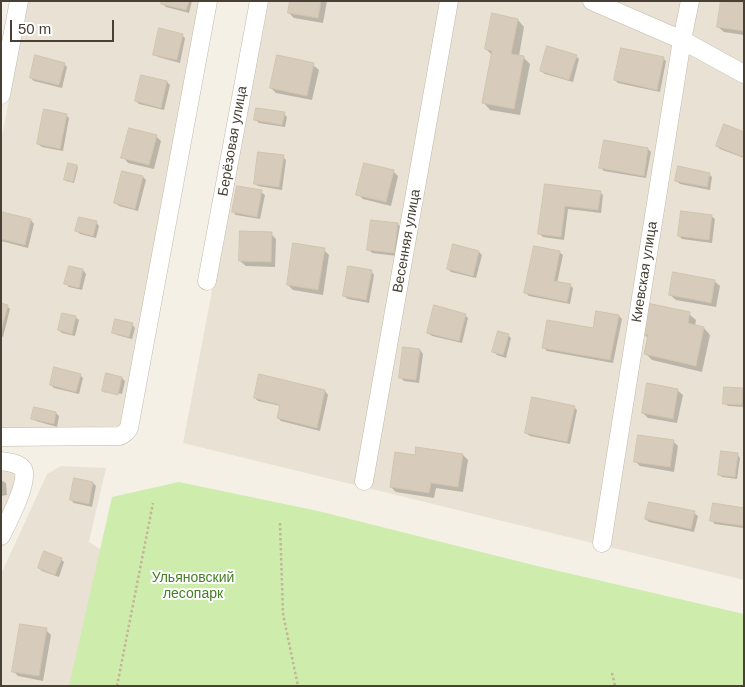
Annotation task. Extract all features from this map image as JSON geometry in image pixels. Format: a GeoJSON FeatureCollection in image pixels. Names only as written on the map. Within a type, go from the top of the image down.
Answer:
{"type":"FeatureCollection","features":[{"type":"Feature","properties":{"kind":"street"},"geometry":{"type":"LineString","coordinates":[[1,95],[19,1]]}},
{"type":"Feature","properties":{"kind":"street"},"geometry":{"type":"LineString","coordinates":[[1,437],[120,436],[129,428],[208,1]]}},
{"type":"Feature","properties":{"kind":"street","name":"Берёзовая улица"},"geometry":{"type":"LineString","coordinates":[[207,281],[259,1]]}},
{"type":"Feature","properties":{"kind":"street","name":"Весенняя улица"},"geometry":{"type":"LineString","coordinates":[[364,481],[449,1]]}},
{"type":"Feature","properties":{"kind":"street"},"geometry":{"type":"LineString","coordinates":[[592,1],[682,40],[744,74]]}},
{"type":"Feature","properties":{"kind":"street","name":"Киевская улица"},"geometry":{"type":"LineString","coordinates":[[602,543],[682,40],[690,1]]}},
{"type":"Feature","properties":{"kind":"street"},"geometry":{"type":"LineString","coordinates":[[1,461],[16,464],[22,468],[25,477],[20,494],[1,536]]}},
{"type":"Feature","properties":{"kind":"path"},"geometry":{"type":"LineString","coordinates":[[117,686],[153,503]]}},
{"type":"Feature","properties":{"kind":"path"},"geometry":{"type":"LineString","coordinates":[[280,523],[282,614],[298,686]]}},
{"type":"Feature","properties":{"kind":"path"},"geometry":{"type":"LineString","coordinates":[[612,673],[615,686]]}},
{"type":"Feature","properties":{"kind":"shaded area"},"geometry":{"type":"Polygon","coordinates":[[[28,1],[201,1],[120,426],[1,431],[1,141],[28,1]]]}},
{"type":"Feature","properties":{"kind":"shaded area"},"geometry":{"type":"Polygon","coordinates":[[[269,1],[744,1],[744,580],[183,443],[269,1]]]}},
{"type":"Feature","properties":{"kind":"shaded area"},"geometry":{"type":"Polygon","coordinates":[[[61,466],[106,468],[89,542],[166,590],[226,686],[1,686],[1,574],[47,474],[61,466]]]}},
{"type":"Feature","properties":{"kind":"shaded area"},"geometry":{"type":"Polygon","coordinates":[[[1,471],[12,471],[20,485],[1,526],[1,471]]]}},
{"type":"Feature","properties":{"kind":"green space","name":"Ульяновский лесопарк"},"geometry":{"type":"Polygon","coordinates":[[[179,482],[318,511],[537,566],[744,614],[744,686],[69,686],[112,497],[179,482]]]}},
{"type":"Feature","properties":{"kind":"building"},"geometry":{"type":"Polygon","coordinates":[[[162,1],[189,1],[186,10],[161,4],[162,1]]]}},
{"type":"Feature","properties":{"kind":"building"},"geometry":{"type":"Polygon","coordinates":[[[290,1],[321,1],[318,18],[288,13],[290,1]]]}},
{"type":"Feature","properties":{"kind":"building"},"geometry":{"type":"Polygon","coordinates":[[[721,1],[744,3],[744,31],[717,27],[721,1]]]}},
{"type":"Feature","properties":{"kind":"building"},"geometry":{"type":"Polygon","coordinates":[[[492,13],[518,19],[511,54],[524,56],[514,109],[482,103],[492,51],[485,49],[492,13]]]}},
{"type":"Feature","properties":{"kind":"building"},"geometry":{"type":"Polygon","coordinates":[[[159,28],[183,34],[177,60],[153,55],[159,28]]]}},
{"type":"Feature","properties":{"kind":"building"},"geometry":{"type":"Polygon","coordinates":[[[547,46],[577,55],[569,80],[540,71],[547,46]]]}},
{"type":"Feature","properties":{"kind":"building"},"geometry":{"type":"Polygon","coordinates":[[[621,48],[664,57],[657,90],[614,80],[621,48]]]}},
{"type":"Feature","properties":{"kind":"building"},"geometry":{"type":"Polygon","coordinates":[[[35,55],[65,63],[59,85],[30,78],[35,55]]]}},
{"type":"Feature","properties":{"kind":"building"},"geometry":{"type":"Polygon","coordinates":[[[277,55],[314,63],[307,96],[270,88],[277,55]]]}},
{"type":"Feature","properties":{"kind":"building"},"geometry":{"type":"Polygon","coordinates":[[[141,75],[167,81],[161,108],[135,101],[141,75]]]}},
{"type":"Feature","properties":{"kind":"building"},"geometry":{"type":"Polygon","coordinates":[[[256,108],[285,112],[282,125],[254,120],[256,108]]]}},
{"type":"Feature","properties":{"kind":"building"},"geometry":{"type":"Polygon","coordinates":[[[44,109],[67,114],[60,149],[37,144],[44,109]]]}},
{"type":"Feature","properties":{"kind":"building"},"geometry":{"type":"Polygon","coordinates":[[[724,124],[744,132],[744,157],[716,146],[724,124]]]}},
{"type":"Feature","properties":{"kind":"building"},"geometry":{"type":"Polygon","coordinates":[[[129,128],[157,135],[149,165],[121,158],[129,128]]]}},
{"type":"Feature","properties":{"kind":"building"},"geometry":{"type":"Polygon","coordinates":[[[604,140],[648,148],[644,176],[599,168],[604,140]]]}},
{"type":"Feature","properties":{"kind":"building"},"geometry":{"type":"Polygon","coordinates":[[[258,152],[284,155],[279,187],[254,184],[258,152]]]}},
{"type":"Feature","properties":{"kind":"building"},"geometry":{"type":"Polygon","coordinates":[[[68,163],[77,165],[73,182],[64,180],[68,163]]]}},
{"type":"Feature","properties":{"kind":"building"},"geometry":{"type":"Polygon","coordinates":[[[364,163],[394,170],[386,202],[356,195],[364,163]]]}},
{"type":"Feature","properties":{"kind":"building"},"geometry":{"type":"Polygon","coordinates":[[[678,166],[710,173],[707,187],[675,181],[678,166]]]}},
{"type":"Feature","properties":{"kind":"building"},"geometry":{"type":"Polygon","coordinates":[[[122,171],[143,176],[135,209],[114,203],[122,171]]]}},
{"type":"Feature","properties":{"kind":"building"},"geometry":{"type":"Polygon","coordinates":[[[545,184],[601,191],[598,210],[565,206],[561,237],[538,234],[545,184]]]}},
{"type":"Feature","properties":{"kind":"building"},"geometry":{"type":"Polygon","coordinates":[[[237,186],[262,190],[257,217],[232,212],[237,186]]]}},
{"type":"Feature","properties":{"kind":"building"},"geometry":{"type":"Polygon","coordinates":[[[681,211],[712,215],[709,240],[678,236],[681,211]]]}},
{"type":"Feature","properties":{"kind":"building"},"geometry":{"type":"Polygon","coordinates":[[[2,212],[31,219],[25,245],[1,239],[2,212]]]}},
{"type":"Feature","properties":{"kind":"building"},"geometry":{"type":"Polygon","coordinates":[[[79,217],[97,221],[93,236],[75,231],[79,217]]]}},
{"type":"Feature","properties":{"kind":"building"},"geometry":{"type":"Polygon","coordinates":[[[371,220],[398,223],[394,253],[367,250],[371,220]]]}},
{"type":"Feature","properties":{"kind":"building"},"geometry":{"type":"Polygon","coordinates":[[[240,231],[272,232],[271,262],[239,261],[240,231]]]}},
{"type":"Feature","properties":{"kind":"building"},"geometry":{"type":"Polygon","coordinates":[[[293,243],[325,248],[318,290],[287,285],[293,243]]]}},
{"type":"Feature","properties":{"kind":"building"},"geometry":{"type":"Polygon","coordinates":[[[453,244],[479,251],[473,276],[447,269],[453,244]]]}},
{"type":"Feature","properties":{"kind":"building"},"geometry":{"type":"Polygon","coordinates":[[[534,246],[560,251],[554,281],[571,284],[567,302],[524,293],[534,246]]]}},
{"type":"Feature","properties":{"kind":"building"},"geometry":{"type":"Polygon","coordinates":[[[69,266],[83,269],[79,288],[64,284],[69,266]]]}},
{"type":"Feature","properties":{"kind":"building"},"geometry":{"type":"Polygon","coordinates":[[[348,266],[372,270],[366,300],[343,296],[348,266]]]}},
{"type":"Feature","properties":{"kind":"building"},"geometry":{"type":"Polygon","coordinates":[[[673,272],[715,280],[711,303],[669,295],[673,272]]]}},
{"type":"Feature","properties":{"kind":"building"},"geometry":{"type":"Polygon","coordinates":[[[1,303],[8,305],[1,331],[1,303]]]}},
{"type":"Feature","properties":{"kind":"building"},"geometry":{"type":"Polygon","coordinates":[[[647,303],[690,312],[688,323],[704,327],[696,366],[644,354],[648,335],[641,333],[647,303]]]}},
{"type":"Feature","properties":{"kind":"building"},"geometry":{"type":"Polygon","coordinates":[[[434,305],[466,314],[459,341],[427,333],[434,305]]]}},
{"type":"Feature","properties":{"kind":"building"},"geometry":{"type":"Polygon","coordinates":[[[596,311],[619,315],[610,360],[542,348],[547,320],[593,328],[596,311]]]}},
{"type":"Feature","properties":{"kind":"building"},"geometry":{"type":"Polygon","coordinates":[[[62,313],[76,316],[72,334],[58,330],[62,313]]]}},
{"type":"Feature","properties":{"kind":"building"},"geometry":{"type":"Polygon","coordinates":[[[115,319],[133,323],[129,337],[112,333],[115,319]]]}},
{"type":"Feature","properties":{"kind":"building"},"geometry":{"type":"Polygon","coordinates":[[[498,331],[509,334],[503,355],[492,352],[498,331]]]}},
{"type":"Feature","properties":{"kind":"building"},"geometry":{"type":"Polygon","coordinates":[[[403,347],[420,349],[416,380],[399,378],[403,347]]]}},
{"type":"Feature","properties":{"kind":"building"},"geometry":{"type":"Polygon","coordinates":[[[54,367],[81,374],[76,392],[50,385],[54,367]]]}},
{"type":"Feature","properties":{"kind":"building"},"geometry":{"type":"Polygon","coordinates":[[[106,373],[122,377],[118,395],[102,391],[106,373]]]}},
{"type":"Feature","properties":{"kind":"building"},"geometry":{"type":"Polygon","coordinates":[[[259,374],[325,390],[317,428],[277,418],[280,405],[254,398],[259,374]]]}},
{"type":"Feature","properties":{"kind":"building"},"geometry":{"type":"Polygon","coordinates":[[[647,383],[678,389],[673,419],[642,413],[647,383]]]}},
{"type":"Feature","properties":{"kind":"building"},"geometry":{"type":"Polygon","coordinates":[[[724,387],[743,388],[742,405],[723,404],[724,387]]]}},
{"type":"Feature","properties":{"kind":"building"},"geometry":{"type":"Polygon","coordinates":[[[532,397],[575,406],[567,442],[525,433],[532,397]]]}},
{"type":"Feature","properties":{"kind":"building"},"geometry":{"type":"Polygon","coordinates":[[[34,407],[56,412],[54,424],[31,419],[34,407]]]}},
{"type":"Feature","properties":{"kind":"building"},"geometry":{"type":"Polygon","coordinates":[[[638,435],[674,440],[670,467],[634,462],[638,435]]]}},
{"type":"Feature","properties":{"kind":"building"},"geometry":{"type":"Polygon","coordinates":[[[416,447],[463,454],[458,487],[431,483],[429,493],[390,487],[395,452],[415,455],[416,447]]]}},
{"type":"Feature","properties":{"kind":"building"},"geometry":{"type":"Polygon","coordinates":[[[721,451],[738,453],[735,477],[718,475],[721,451]]]}},
{"type":"Feature","properties":{"kind":"building"},"geometry":{"type":"Polygon","coordinates":[[[74,478],[93,482],[89,504],[70,500],[74,478]]]}},
{"type":"Feature","properties":{"kind":"building"},"geometry":{"type":"Polygon","coordinates":[[[649,502],[695,511],[691,529],[645,519],[649,502]]]}},
{"type":"Feature","properties":{"kind":"building"},"geometry":{"type":"Polygon","coordinates":[[[713,503],[744,508],[744,526],[710,521],[713,503]]]}},
{"type":"Feature","properties":{"kind":"building"},"geometry":{"type":"Polygon","coordinates":[[[44,551],[62,558],[55,575],[38,568],[44,551]]]}},
{"type":"Feature","properties":{"kind":"building"},"geometry":{"type":"Polygon","coordinates":[[[20,624],[47,628],[39,676],[12,672],[20,624]]]}}]}
